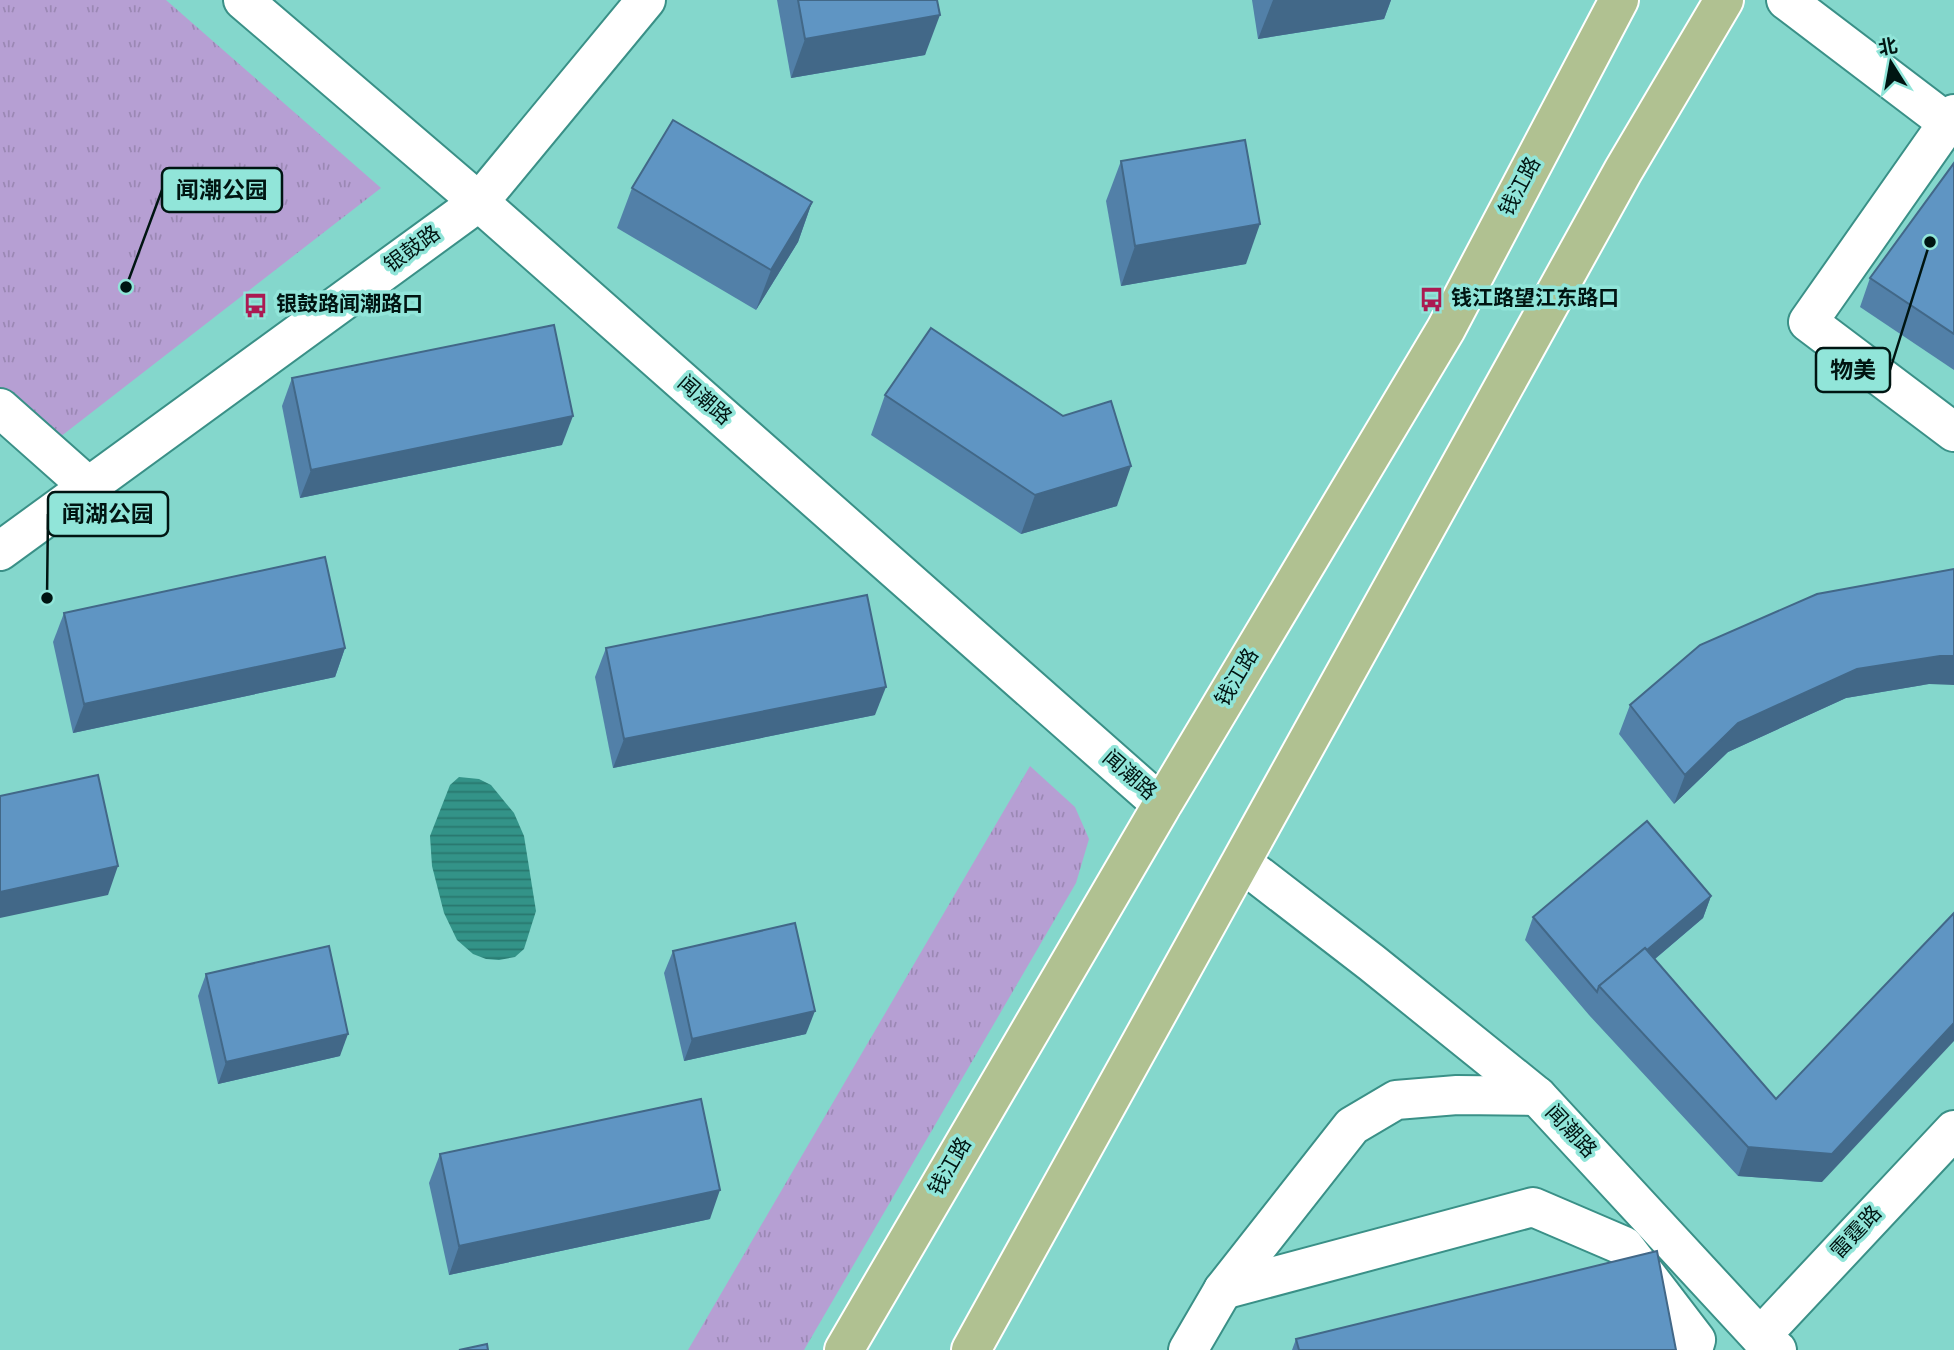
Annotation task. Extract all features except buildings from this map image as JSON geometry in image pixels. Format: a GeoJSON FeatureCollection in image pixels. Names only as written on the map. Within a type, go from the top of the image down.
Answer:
{"type":"FeatureCollection","features":[{"type":"Feature","properties":{"kind":"main road","name":"钱江路"},"geometry":{"type":"LineString","coordinates":[[844,1350],[1162,806],[1446,329],[1619,0]]}},
{"type":"Feature","properties":{"kind":"main road"},"geometry":{"type":"LineString","coordinates":[[971,1350],[1616,183],[1724,0]]}},
{"type":"Feature","properties":{"kind":"street","name":"闻潮路"},"geometry":{"type":"LineString","coordinates":[[243,0],[479,202],[1162,806]]}},
{"type":"Feature","properties":{"kind":"street","name":"银鼓路"},"geometry":{"type":"LineString","coordinates":[[0,551],[479,202],[646,0]]}},
{"type":"Feature","properties":{"kind":"street"},"geometry":{"type":"LineString","coordinates":[[1786,0],[1951,118],[1808,322],[1954,432]]}},
{"type":"Feature","properties":{"kind":"street"},"geometry":{"type":"LineString","coordinates":[[0,408],[89,487]]}},
{"type":"Feature","properties":{"kind":"street","name":"闻潮路"},"geometry":{"type":"LineString","coordinates":[[1241,862],[1372,962],[1536,1096],[1759,1342]]}},
{"type":"Feature","properties":{"kind":"street"},"geometry":{"type":"LineString","coordinates":[[1188,1350],[1223,1290],[1352,1126],[1396,1100],[1457,1095],[1536,1096]]}},
{"type":"Feature","properties":{"kind":"street","name":"雷霆路"},"geometry":{"type":"LineString","coordinates":[[1759,1342],[1954,1130]]}},
{"type":"Feature","properties":{"kind":"street"},"geometry":{"type":"LineString","coordinates":[[1223,1290],[1533,1207],[1624,1246],[1696,1340],[1693,1350]]}},
{"type":"Feature","properties":{"kind":"green space"},"geometry":{"type":"Polygon","coordinates":[[[0,0],[166,0],[381,188],[60,437],[0,387],[0,0]]]}},
{"type":"Feature","properties":{"kind":"green space"},"geometry":{"type":"Polygon","coordinates":[[[1030,766],[1075,807],[1089,839],[1076,883],[804,1350],[688,1350],[1030,766]]]}},
{"type":"Feature","properties":{"kind":"shaded area"},"geometry":{"type":"Polygon","coordinates":[[[459,777],[479,779],[491,785],[514,813],[524,836],[536,911],[524,949],[515,957],[499,960],[473,954],[457,940],[444,913],[432,866],[430,836],[450,785],[459,777]]]}},
{"type":"Feature","properties":{"kind":"place","name":"物美"},"geometry":{"type":"Point","coordinates":[1930,242]}},
{"type":"Feature","properties":{"kind":"place","name":"闻潮公园"},"geometry":{"type":"Point","coordinates":[126,287]}},
{"type":"Feature","properties":{"kind":"place","name":"钱江路望江东路口"},"geometry":{"type":"Point","coordinates":[1431,299]}},
{"type":"Feature","properties":{"kind":"place","name":"银鼓路闻潮路口"},"geometry":{"type":"Point","coordinates":[256,305]}},
{"type":"Feature","properties":{"kind":"place","name":"闻湖公园"},"geometry":{"type":"Point","coordinates":[47,598]}}]}
